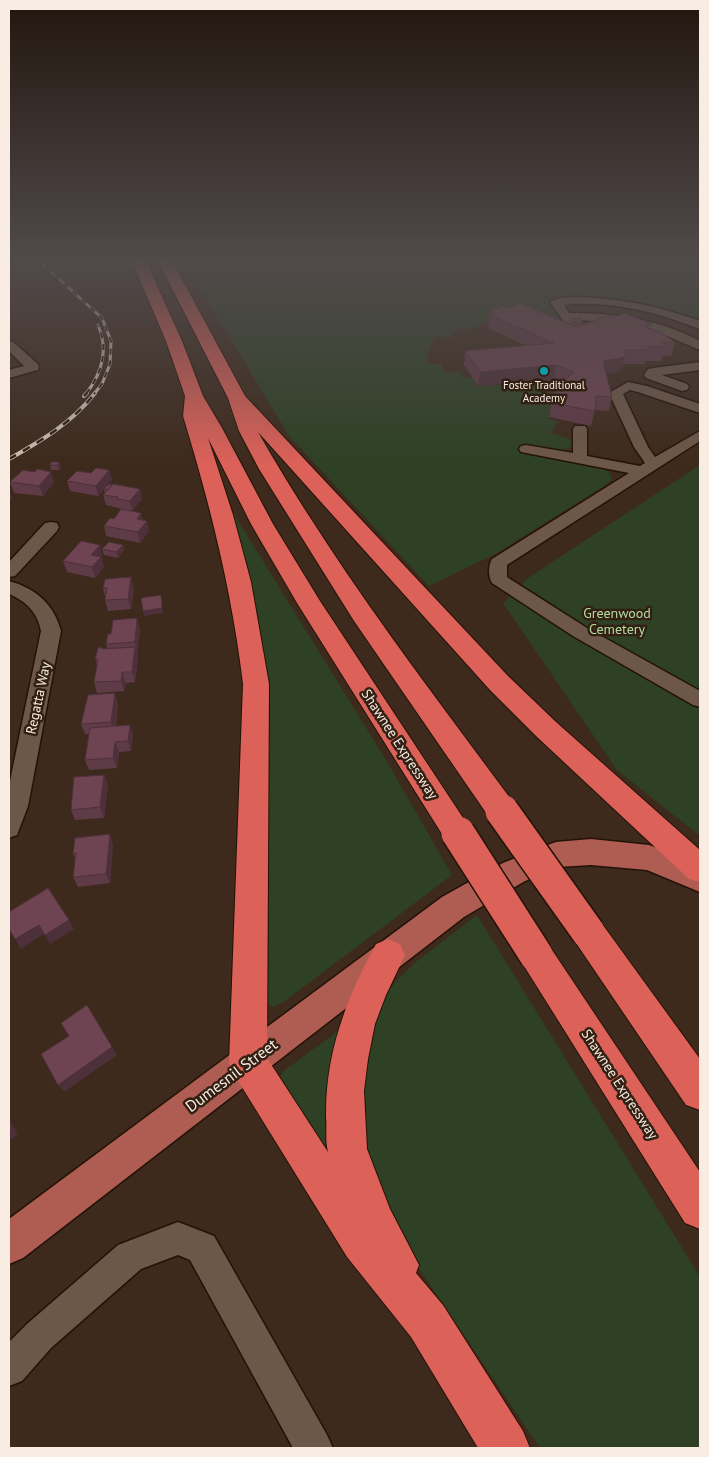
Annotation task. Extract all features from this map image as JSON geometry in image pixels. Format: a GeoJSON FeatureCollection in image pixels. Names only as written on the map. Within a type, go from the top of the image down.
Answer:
{"type":"FeatureCollection","features":[{"type":"Feature","properties":{"kind":"highway","name":"Shawnee Expressway"},"geometry":{"type":"LineString","coordinates":[[168,327],[194,396],[226,452],[262,524],[309,603],[700,1208]]}},
{"type":"Feature","properties":{"kind":"highway"},"geometry":{"type":"LineString","coordinates":[[200,327],[237,398],[248,431],[308,532],[363,614],[700,1091]]}},
{"type":"Feature","properties":{"kind":"highway"},"geometry":{"type":"LineString","coordinates":[[194,396],[192,416],[241,588],[251,639],[256,684],[248,1063],[362,1242],[427,1320]]}},
{"type":"Feature","properties":{"kind":"highway"},"geometry":{"type":"LineString","coordinates":[[237,398],[499,683],[546,729],[700,869]]}},
{"type":"Feature","properties":{"kind":"highway"},"geometry":{"type":"LineString","coordinates":[[388,955],[370,989],[360,1015],[349,1058],[345,1091],[347,1149],[373,1221],[427,1320],[506,1448]]}},
{"type":"Feature","properties":{"kind":"main road","name":"Dumesnil Street"},"geometry":{"type":"LineString","coordinates":[[9,1244],[453,907],[514,872],[556,855],[591,852],[649,858],[700,879]]}},
{"type":"Feature","properties":{"kind":"street"},"geometry":{"type":"LineString","coordinates":[[655,327],[679,334],[700,346]]}},
{"type":"Feature","properties":{"kind":"street"},"geometry":{"type":"LineString","coordinates":[[9,345],[34,367],[9,374]]}},
{"type":"Feature","properties":{"kind":"street"},"geometry":{"type":"LineString","coordinates":[[691,390],[651,375],[653,372],[660,370],[700,366]]}},
{"type":"Feature","properties":{"kind":"street"},"geometry":{"type":"LineString","coordinates":[[647,467],[641,448],[616,393],[628,386],[700,409]]}},
{"type":"Feature","properties":{"kind":"street"},"geometry":{"type":"LineString","coordinates":[[580,429],[580,459]]}},
{"type":"Feature","properties":{"kind":"street"},"geometry":{"type":"LineString","coordinates":[[700,434],[498,563],[498,579],[580,632],[700,700]]}},
{"type":"Feature","properties":{"kind":"street"},"geometry":{"type":"LineString","coordinates":[[526,449],[580,459],[647,467]]}},
{"type":"Feature","properties":{"kind":"street"},"geometry":{"type":"LineString","coordinates":[[9,572],[51,527]]}},
{"type":"Feature","properties":{"kind":"street","name":"Regatta Way"},"geometry":{"type":"LineString","coordinates":[[9,587],[22,592],[36,602],[49,620],[51,631],[16,806],[9,828]]}},
{"type":"Feature","properties":{"kind":"street"},"geometry":{"type":"LineString","coordinates":[[9,1368],[39,1336],[130,1257],[178,1238],[202,1248],[314,1448]]}},
{"type":"Feature","properties":{"kind":"green space"},"geometry":{"type":"Polygon","coordinates":[[[223,327],[476,327],[470,330],[460,327],[449,338],[436,336],[429,349],[428,364],[441,364],[445,373],[460,372],[464,378],[472,377],[478,387],[553,379],[570,386],[549,406],[555,408],[548,418],[558,421],[551,433],[570,439],[571,447],[557,451],[523,444],[519,450],[555,460],[598,466],[609,472],[612,478],[607,484],[497,553],[429,586],[289,436],[223,327]]]}},
{"type":"Feature","properties":{"kind":"green space"},"geometry":{"type":"Polygon","coordinates":[[[535,327],[566,327],[572,336],[535,327]]]}},
{"type":"Feature","properties":{"kind":"green space","name":"Greenwood Cemetery"},"geometry":{"type":"Polygon","coordinates":[[[700,465],[700,836],[617,770],[503,603],[528,578],[700,465]]]}},
{"type":"Feature","properties":{"kind":"green space"},"geometry":{"type":"Polygon","coordinates":[[[229,506],[386,760],[452,875],[282,1003],[272,1007],[268,1003],[266,995],[268,702],[258,615],[229,506]]]}},
{"type":"Feature","properties":{"kind":"green space"},"geometry":{"type":"Polygon","coordinates":[[[477,915],[700,1277],[700,1448],[540,1448],[402,1243],[368,1175],[356,1099],[380,1002],[397,980],[417,961],[477,915]]]}},
{"type":"Feature","properties":{"kind":"green space"},"geometry":{"type":"Polygon","coordinates":[[[338,1031],[342,1034],[341,1173],[280,1083],[281,1075],[285,1070],[338,1031]]]}},
{"type":"Feature","properties":{"kind":"building"},"geometry":{"type":"Polygon","coordinates":[[[517,327],[646,327],[661,333],[675,342],[662,343],[665,347],[647,347],[649,350],[625,350],[625,355],[622,358],[603,361],[612,397],[596,396],[595,411],[552,403],[560,394],[552,392],[574,372],[556,365],[480,372],[465,351],[554,343],[517,327]]]}},
{"type":"Feature","properties":{"kind":"building"},"geometry":{"type":"Polygon","coordinates":[[[51,462],[59,462],[57,465],[50,465],[51,462]]]}},
{"type":"Feature","properties":{"kind":"building"},"geometry":{"type":"Polygon","coordinates":[[[96,468],[109,470],[96,486],[67,481],[77,471],[91,473],[96,468]]]}},
{"type":"Feature","properties":{"kind":"building"},"geometry":{"type":"Polygon","coordinates":[[[38,469],[51,472],[39,486],[10,482],[23,470],[34,472],[38,469]]]}},
{"type":"Feature","properties":{"kind":"building"},"geometry":{"type":"Polygon","coordinates":[[[110,484],[112,485],[108,490],[104,488],[110,484]]]}},
{"type":"Feature","properties":{"kind":"building"},"geometry":{"type":"Polygon","coordinates":[[[113,484],[140,489],[130,501],[103,495],[113,484]]]}},
{"type":"Feature","properties":{"kind":"building"},"geometry":{"type":"Polygon","coordinates":[[[121,509],[141,513],[137,519],[147,521],[138,532],[104,526],[110,518],[114,519],[121,509]]]}},
{"type":"Feature","properties":{"kind":"building"},"geometry":{"type":"Polygon","coordinates":[[[81,541],[100,545],[91,555],[101,557],[92,567],[63,561],[81,541]]]}},
{"type":"Feature","properties":{"kind":"building"},"geometry":{"type":"Polygon","coordinates":[[[109,542],[123,545],[116,552],[102,549],[109,542]]]}},
{"type":"Feature","properties":{"kind":"building"},"geometry":{"type":"Polygon","coordinates":[[[131,577],[128,599],[105,600],[107,588],[103,588],[105,579],[131,577]]]}},
{"type":"Feature","properties":{"kind":"building"},"geometry":{"type":"Polygon","coordinates":[[[161,595],[162,608],[143,611],[141,598],[161,595]]]}},
{"type":"Feature","properties":{"kind":"building"},"geometry":{"type":"Polygon","coordinates":[[[137,618],[135,642],[106,644],[108,634],[111,634],[113,620],[137,618]]]}},
{"type":"Feature","properties":{"kind":"building"},"geometry":{"type":"Polygon","coordinates":[[[102,647],[102,649],[135,647],[132,672],[122,672],[121,681],[94,682],[98,659],[95,659],[98,648],[102,647]]]}},
{"type":"Feature","properties":{"kind":"building"},"geometry":{"type":"Polygon","coordinates":[[[115,693],[111,722],[81,724],[88,695],[115,693]]]}},
{"type":"Feature","properties":{"kind":"building"},"geometry":{"type":"Polygon","coordinates":[[[130,725],[128,741],[115,742],[113,758],[85,760],[90,728],[130,725]]]}},
{"type":"Feature","properties":{"kind":"building"},"geometry":{"type":"Polygon","coordinates":[[[104,775],[100,807],[71,810],[74,777],[104,775]]]}},
{"type":"Feature","properties":{"kind":"building"},"geometry":{"type":"Polygon","coordinates":[[[110,834],[106,874],[73,877],[76,853],[73,854],[75,838],[110,834]]]}},
{"type":"Feature","properties":{"kind":"building"},"geometry":{"type":"Polygon","coordinates":[[[48,888],[69,920],[45,935],[39,925],[15,939],[9,929],[9,912],[48,888]]]}},
{"type":"Feature","properties":{"kind":"building"},"geometry":{"type":"Polygon","coordinates":[[[87,1005],[112,1047],[58,1085],[41,1054],[69,1036],[61,1023],[87,1005]]]}},
{"type":"Feature","properties":{"kind":"railway"},"geometry":{"type":"LineString","coordinates":[[86,394],[100,370],[102,361],[103,343],[99,327]]}},
{"type":"Feature","properties":{"kind":"railway"},"geometry":{"type":"LineString","coordinates":[[94,394],[102,384],[110,364],[111,341],[106,327]]}},
{"type":"Feature","properties":{"kind":"railway"},"geometry":{"type":"LineString","coordinates":[[9,459],[67,422],[95,393]]}},
{"type":"Feature","properties":{"kind":"place","name":"Foster Traditional Academy"},"geometry":{"type":"Point","coordinates":[544,371]}}]}
